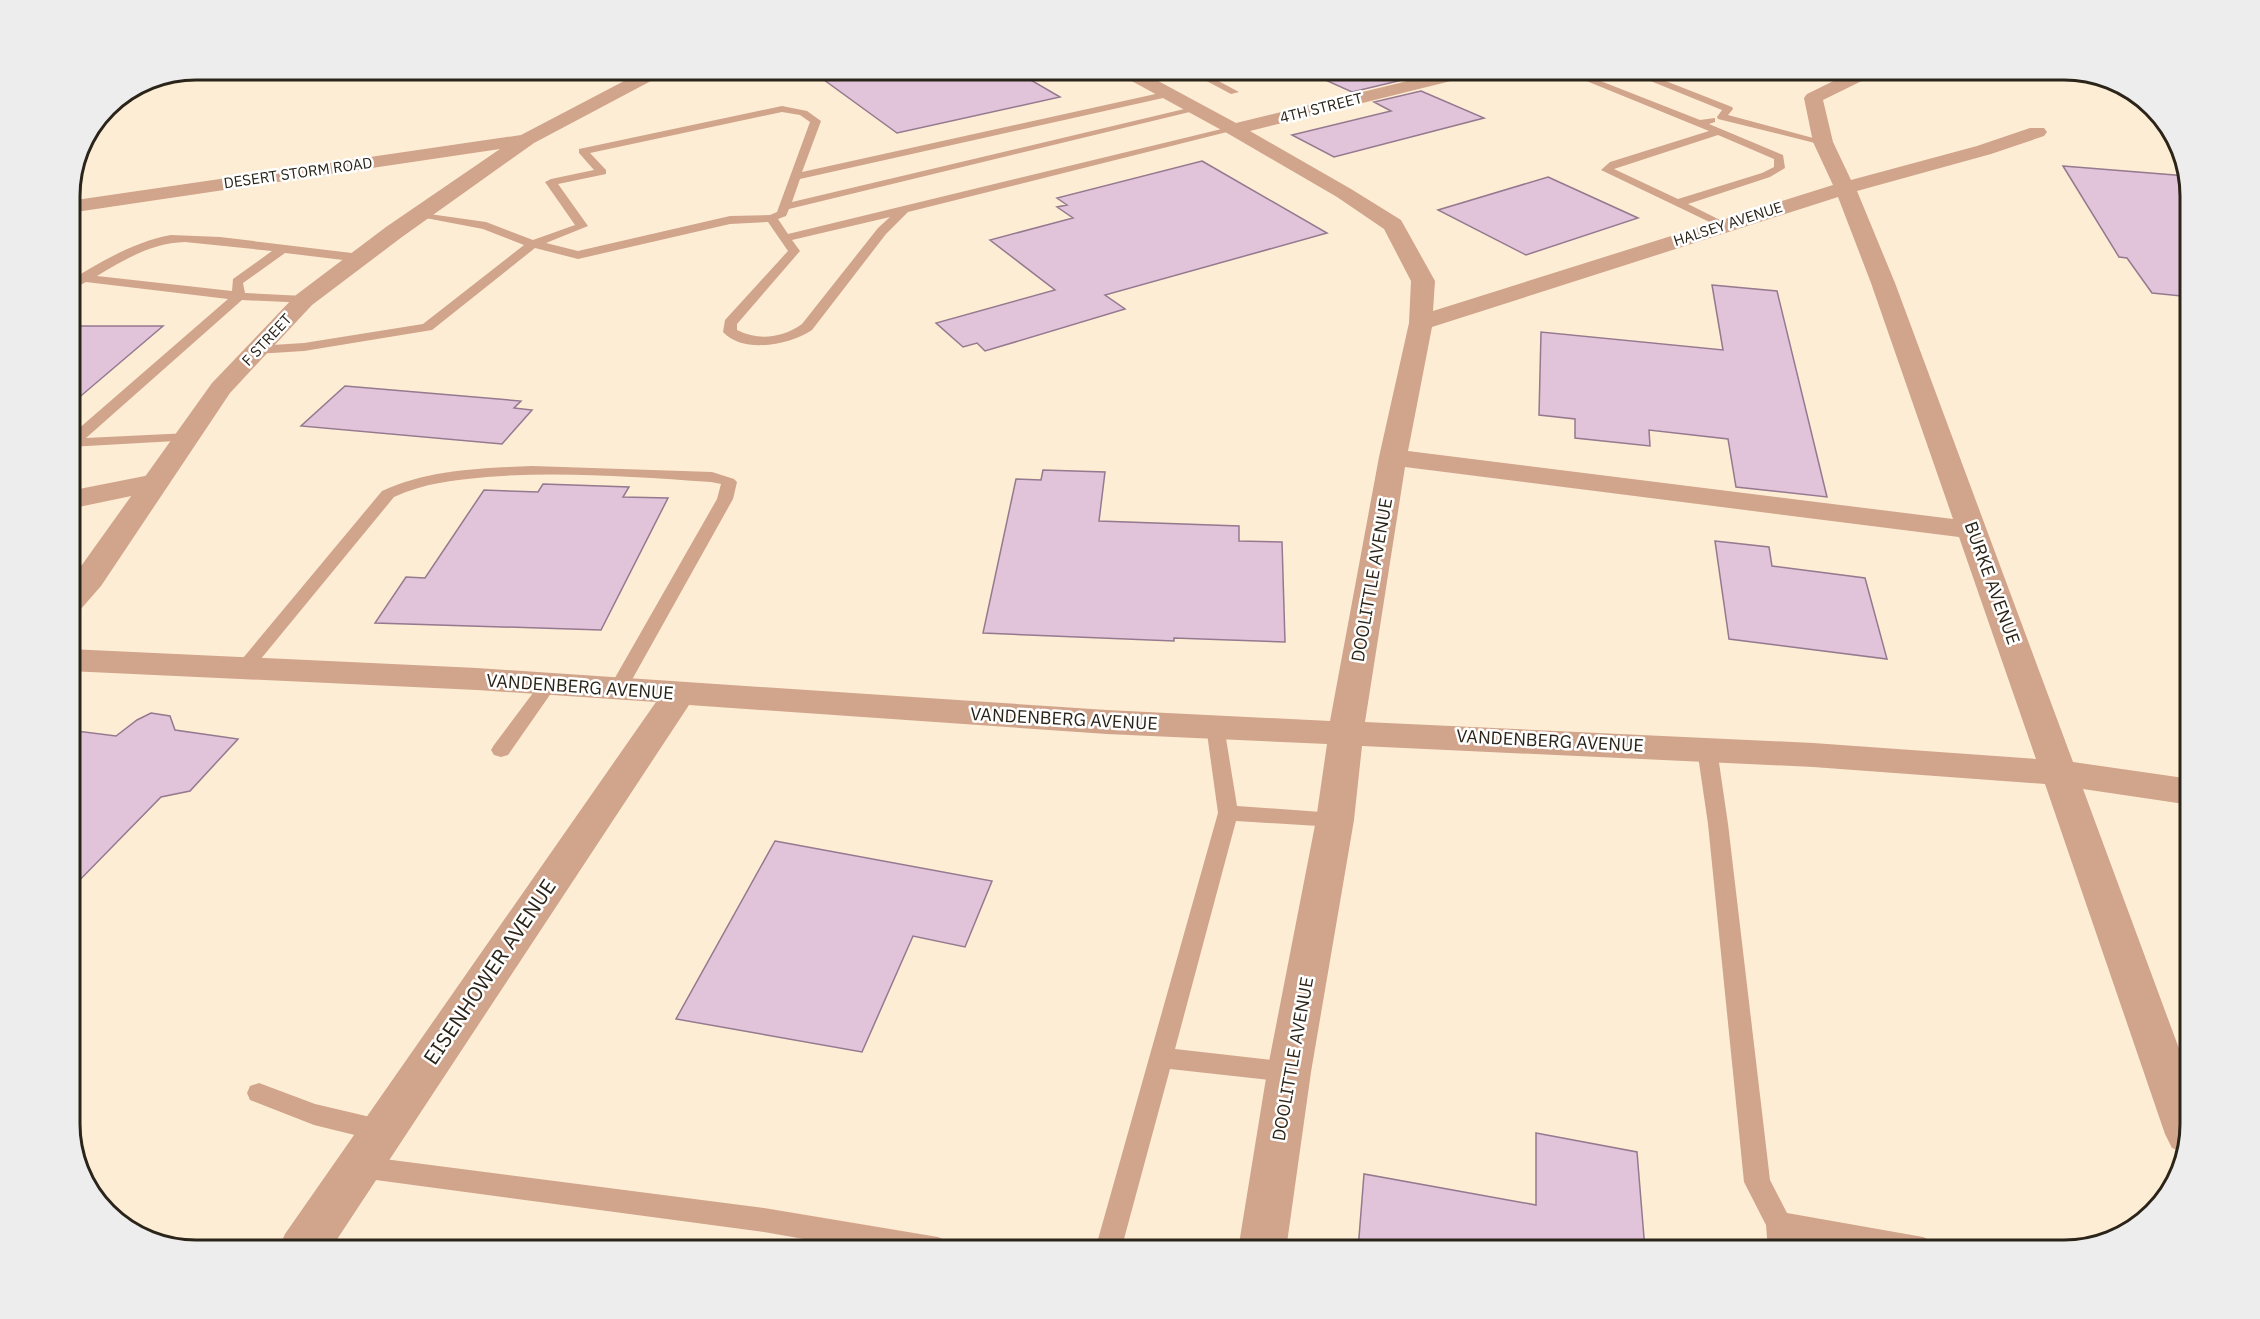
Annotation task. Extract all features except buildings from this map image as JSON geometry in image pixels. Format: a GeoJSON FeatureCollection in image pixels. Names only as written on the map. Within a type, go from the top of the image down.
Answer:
{"type":"FeatureCollection","features":[{"type":"Feature","properties":{"kind":"street"},"geometry":{"type":"LineString","coordinates":[[527,139],[639,80]]}},
{"type":"Feature","properties":{"kind":"street","name":"DOOLITTLE AVENUE"},"geometry":{"type":"LineString","coordinates":[[1143,80],[1234,129],[1257,146],[1344,193],[1393,225],[1423,281],[1421,323],[1393,457],[1346,731],[1335,820],[1289,1072],[1264,1240]]}},
{"type":"Feature","properties":{"kind":"street","name":"4TH STREET"},"geometry":{"type":"LineString","coordinates":[[1234,129],[1432,80]]}},
{"type":"Feature","properties":{"kind":"street","name":"BURKE AVENUE"},"geometry":{"type":"LineString","coordinates":[[1849,80],[1812,98],[1823,142],[1845,188],[1883,283],[2180,1111]]}},
{"type":"Feature","properties":{"kind":"street","name":"HALSEY AVENUE"},"geometry":{"type":"LineString","coordinates":[[1421,323],[1724,225],[1845,188],[1984,150],[2037,132]]}},
{"type":"Feature","properties":{"kind":"street","name":"DESERT STORM ROAD"},"geometry":{"type":"LineString","coordinates":[[80,205],[527,139]]}},
{"type":"Feature","properties":{"kind":"street","name":"F STREET"},"geometry":{"type":"LineString","coordinates":[[80,590],[222,388],[304,300],[419,214],[527,139]]}},
{"type":"Feature","properties":{"kind":"street"},"geometry":{"type":"LineString","coordinates":[[1393,457],[1973,530]]}},
{"type":"Feature","properties":{"kind":"street"},"geometry":{"type":"LineString","coordinates":[[80,498],[155,483]]}},
{"type":"Feature","properties":{"kind":"street","name":"VANDENBERG AVENUE"},"geometry":{"type":"LineString","coordinates":[[80,661],[548,685],[1107,722],[1707,749],[2060,773],[2180,790]]}},
{"type":"Feature","properties":{"kind":"street","name":"EISENHOWER AVENUE"},"geometry":{"type":"LineString","coordinates":[[309,1240],[679,694]]}},
{"type":"Feature","properties":{"kind":"lane"},"geometry":{"type":"LineString","coordinates":[[1211,80],[1234,92]]}},
{"type":"Feature","properties":{"kind":"lane"},"geometry":{"type":"LineString","coordinates":[[1590,80],[1779,157],[1780,168],[1766,175],[1678,203]]}},
{"type":"Feature","properties":{"kind":"lane"},"geometry":{"type":"LineString","coordinates":[[1654,80],[1728,109],[1722,117]]}},
{"type":"Feature","properties":{"kind":"lane"},"geometry":{"type":"LineString","coordinates":[[795,177],[1169,94]]}},
{"type":"Feature","properties":{"kind":"lane"},"geometry":{"type":"LineString","coordinates":[[784,207],[1197,109]]}},
{"type":"Feature","properties":{"kind":"lane"},"geometry":{"type":"LineString","coordinates":[[256,350],[304,347],[427,327],[533,244],[582,226],[551,182],[602,172],[583,151],[782,110],[793,110],[810,116],[816,121],[782,214],[771,218],[730,220],[578,255],[533,244],[486,226],[419,214]]}},
{"type":"Feature","properties":{"kind":"lane"},"geometry":{"type":"LineString","coordinates":[[1700,123],[1722,117],[1823,142]]}},
{"type":"Feature","properties":{"kind":"lane"},"geometry":{"type":"LineString","coordinates":[[786,238],[1234,129]]}},
{"type":"Feature","properties":{"kind":"lane"},"geometry":{"type":"LineString","coordinates":[[1718,132],[1614,164],[1606,170],[1724,225]]}},
{"type":"Feature","properties":{"kind":"lane"},"geometry":{"type":"LineString","coordinates":[[959,166],[991,188]]}},
{"type":"Feature","properties":{"kind":"lane"},"geometry":{"type":"LineString","coordinates":[[771,218],[794,252],[730,323],[730,332],[742,339],[781,340],[797,335],[807,327],[882,231],[904,210]]}},
{"type":"Feature","properties":{"kind":"lane"},"geometry":{"type":"LineString","coordinates":[[80,281],[150,245],[176,238],[360,258]]}},
{"type":"Feature","properties":{"kind":"lane"},"geometry":{"type":"LineString","coordinates":[[239,296],[237,282],[283,249]]}},
{"type":"Feature","properties":{"kind":"lane"},"geometry":{"type":"LineString","coordinates":[[85,278],[239,296],[304,300]]}},
{"type":"Feature","properties":{"kind":"lane"},"geometry":{"type":"LineString","coordinates":[[80,434],[239,296]]}},
{"type":"Feature","properties":{"kind":"lane"},"geometry":{"type":"LineString","coordinates":[[80,442],[189,437]]}},
{"type":"Feature","properties":{"kind":"lane"},"geometry":{"type":"LineString","coordinates":[[244,668],[388,494],[408,483],[508,470],[567,470],[712,477],[729,482],[725,499],[617,690]]}},
{"type":"Feature","properties":{"kind":"lane"},"geometry":{"type":"LineString","coordinates":[[501,750],[548,685]]}},
{"type":"Feature","properties":{"kind":"lane"},"geometry":{"type":"LineString","coordinates":[[1111,1240],[1228,813],[1215,726]]}},
{"type":"Feature","properties":{"kind":"lane"},"geometry":{"type":"LineString","coordinates":[[1707,749],[1718,824],[1757,1182],[1779,1224],[1780,1240]]}},
{"type":"Feature","properties":{"kind":"lane"},"geometry":{"type":"LineString","coordinates":[[1228,813],[1335,820]]}},
{"type":"Feature","properties":{"kind":"lane"},"geometry":{"type":"LineString","coordinates":[[1161,1058],[1289,1072]]}},
{"type":"Feature","properties":{"kind":"lane"},"geometry":{"type":"LineString","coordinates":[[259,1093],[314,1113],[383,1131]]}},
{"type":"Feature","properties":{"kind":"lane"},"geometry":{"type":"LineString","coordinates":[[358,1167],[764,1220],[880,1240]]}},
{"type":"Feature","properties":{"kind":"lane"},"geometry":{"type":"LineString","coordinates":[[1779,1224],[1868,1240]]}}]}
